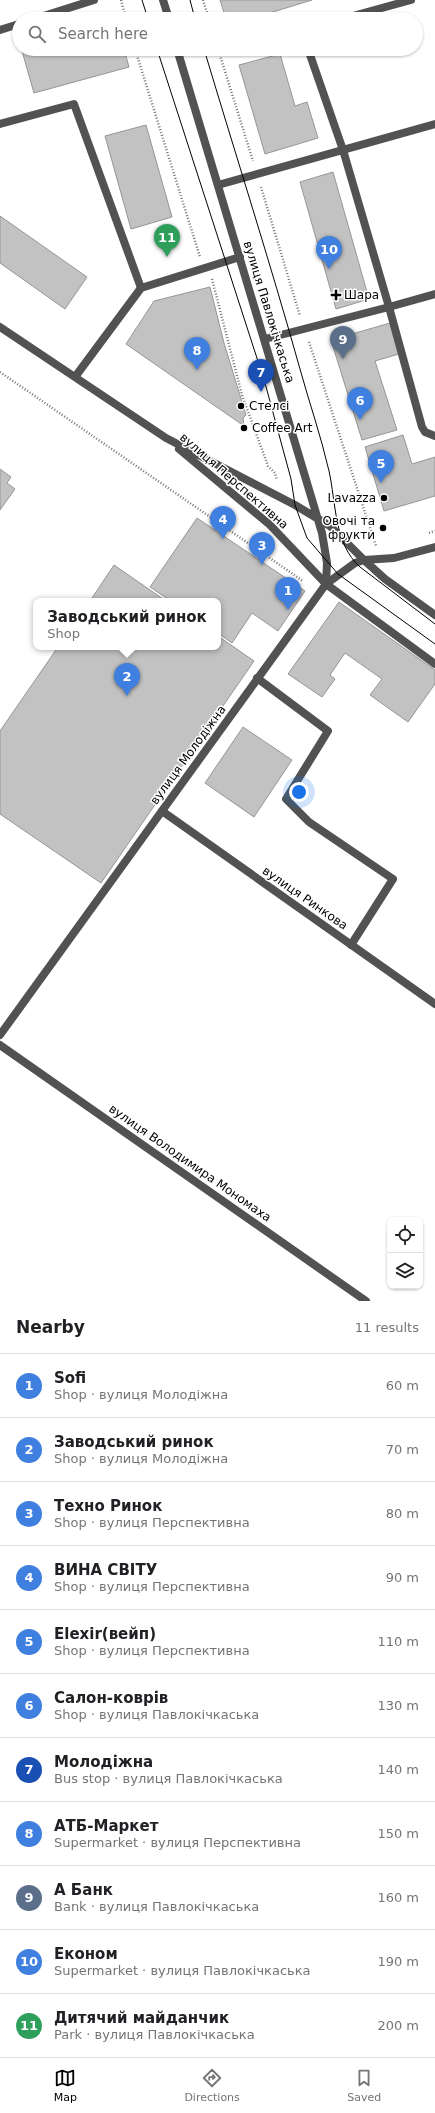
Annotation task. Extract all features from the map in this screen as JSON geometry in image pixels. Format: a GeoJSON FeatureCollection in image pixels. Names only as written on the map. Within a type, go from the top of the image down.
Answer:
{"type":"FeatureCollection","features":[{"type":"Feature","properties":{"kind":"street"},"geometry":{"type":"LineString","coordinates":[[56,12],[94,0]]}},
{"type":"Feature","properties":{"kind":"street"},"geometry":{"type":"LineString","coordinates":[[163,0],[166,12]]}},
{"type":"Feature","properties":{"kind":"street"},"geometry":{"type":"LineString","coordinates":[[367,12],[411,0]]}},
{"type":"Feature","properties":{"kind":"street"},"geometry":{"type":"LineString","coordinates":[[0,30],[12,26]]}},
{"type":"Feature","properties":{"kind":"street","name":"вулиця Павлокічкаська"},"geometry":{"type":"LineString","coordinates":[[180,56],[322,533],[328,563],[326,584]]}},
{"type":"Feature","properties":{"kind":"street"},"geometry":{"type":"LineString","coordinates":[[310,56],[343,150],[422,427],[425,432],[435,436]]}},
{"type":"Feature","properties":{"kind":"street"},"geometry":{"type":"LineString","coordinates":[[0,124],[74,104],[141,288]]}},
{"type":"Feature","properties":{"kind":"street"},"geometry":{"type":"LineString","coordinates":[[218,185],[435,124]]}},
{"type":"Feature","properties":{"kind":"street"},"geometry":{"type":"LineString","coordinates":[[75,377],[141,288],[240,257]]}},
{"type":"Feature","properties":{"kind":"street"},"geometry":{"type":"LineString","coordinates":[[265,339],[435,294]]}},
{"type":"Feature","properties":{"kind":"street","name":"вулиця Перспективна"},"geometry":{"type":"LineString","coordinates":[[0,327],[166,438],[270,525],[326,584],[435,664]]}},
{"type":"Feature","properties":{"kind":"street","name":"вулиця Перспективна"},"geometry":{"type":"LineString","coordinates":[[166,438],[316,516],[330,526],[364,560],[386,579],[435,615]]}},
{"type":"Feature","properties":{"kind":"street","name":"вулиця Молодіжна"},"geometry":{"type":"LineString","coordinates":[[0,1035],[326,584],[355,563],[364,560],[394,558],[435,547]]}},
{"type":"Feature","properties":{"kind":"street"},"geometry":{"type":"LineString","coordinates":[[257,678],[328,731],[286,799],[309,822],[393,879],[351,945]]}},
{"type":"Feature","properties":{"kind":"street","name":"вулиця Ринкова"},"geometry":{"type":"LineString","coordinates":[[162,811],[435,1004]]}},
{"type":"Feature","properties":{"kind":"street","name":"вулиця Володимира Мономаха"},"geometry":{"type":"LineString","coordinates":[[0,1045],[366,1301]]}},
{"type":"Feature","properties":{"kind":"path"},"geometry":{"type":"LineString","coordinates":[[121,0],[124,12]]}},
{"type":"Feature","properties":{"kind":"path"},"geometry":{"type":"LineString","coordinates":[[203,0],[207,12]]}},
{"type":"Feature","properties":{"kind":"path"},"geometry":{"type":"LineString","coordinates":[[137,56],[198,253],[210,274],[242,395],[268,466],[275,473],[278,485]]}},
{"type":"Feature","properties":{"kind":"path"},"geometry":{"type":"LineString","coordinates":[[305,329],[376,548]]}},
{"type":"Feature","properties":{"kind":"path"},"geometry":{"type":"LineString","coordinates":[[0,372],[307,584]]}},
{"type":"Feature","properties":{"kind":"building"},"geometry":{"type":"Polygon","coordinates":[[[220,0],[312,0],[273,12],[224,12],[220,0]]]}},
{"type":"Feature","properties":{"kind":"building"},"geometry":{"type":"Polygon","coordinates":[[[23,56],[126,56],[129,67],[34,93],[23,56]]]}},
{"type":"Feature","properties":{"kind":"building"},"geometry":{"type":"Polygon","coordinates":[[[273,56],[281,56],[295,106],[307,102],[318,138],[265,154],[239,65],[273,56]]]}},
{"type":"Feature","properties":{"kind":"building"},"geometry":{"type":"Polygon","coordinates":[[[146,125],[172,217],[131,229],[105,136],[146,125]]]}},
{"type":"Feature","properties":{"kind":"building"},"geometry":{"type":"Polygon","coordinates":[[[333,172],[369,299],[336,309],[300,182],[333,172]]]}},
{"type":"Feature","properties":{"kind":"building"},"geometry":{"type":"Polygon","coordinates":[[[0,216],[87,277],[65,309],[0,263],[0,216]]]}},
{"type":"Feature","properties":{"kind":"building"},"geometry":{"type":"Polygon","coordinates":[[[210,287],[224,343],[246,415],[243,418],[244,426],[126,344],[154,301],[210,287]]]}},
{"type":"Feature","properties":{"kind":"building"},"geometry":{"type":"Polygon","coordinates":[[[390,323],[399,354],[375,361],[397,430],[362,440],[331,340],[390,323]]]}},
{"type":"Feature","properties":{"kind":"building"},"geometry":{"type":"Polygon","coordinates":[[[403,435],[412,464],[435,457],[435,496],[384,511],[365,447],[403,435]]]}},
{"type":"Feature","properties":{"kind":"building"},"geometry":{"type":"Polygon","coordinates":[[[0,469],[11,477],[7,483],[15,489],[0,510],[0,469]]]}},
{"type":"Feature","properties":{"kind":"building"},"geometry":{"type":"Polygon","coordinates":[[[197,518],[305,591],[278,631],[252,613],[232,643],[221,635],[221,598],[166,598],[150,587],[197,518]]]}},
{"type":"Feature","properties":{"kind":"building"},"geometry":{"type":"Polygon","coordinates":[[[114,565],[162,598],[92,598],[114,565]]]}},
{"type":"Feature","properties":{"kind":"building"},"geometry":{"type":"Polygon","coordinates":[[[339,602],[435,670],[435,684],[408,722],[370,695],[382,679],[345,653],[330,675],[335,679],[322,697],[288,674],[339,602]]]}},
{"type":"Feature","properties":{"kind":"building"},"geometry":{"type":"Polygon","coordinates":[[[221,638],[254,661],[101,883],[0,814],[0,731],[56,650],[221,650],[221,638]]]}},
{"type":"Feature","properties":{"kind":"building"},"geometry":{"type":"Polygon","coordinates":[[[243,727],[292,760],[254,817],[205,783],[243,727]]]}},
{"type":"Feature","properties":{"kind":"tram line"},"geometry":{"type":"LineString","coordinates":[[142,0],[146,12]]}},
{"type":"Feature","properties":{"kind":"tram line"},"geometry":{"type":"LineString","coordinates":[[190,0],[193,12]]}},
{"type":"Feature","properties":{"kind":"tram line"},"geometry":{"type":"LineString","coordinates":[[159,56],[265,383],[291,479],[295,505],[307,538],[338,574],[435,644]]}},
{"type":"Feature","properties":{"kind":"tram line"},"geometry":{"type":"LineString","coordinates":[[206,56],[304,381],[329,471],[337,522],[345,547],[351,558],[360,567],[435,624]]}},
{"type":"Feature","properties":{"kind":"place","name":"Дитячий майданчик"},"geometry":{"type":"Point","coordinates":[167,257]}},
{"type":"Feature","properties":{"kind":"place","name":"Економ"},"geometry":{"type":"Point","coordinates":[329,269]}},
{"type":"Feature","properties":{"kind":"place","name":"Шара"},"geometry":{"type":"Point","coordinates":[336,295]}},
{"type":"Feature","properties":{"kind":"place","name":"А Банк"},"geometry":{"type":"Point","coordinates":[343,359]}},
{"type":"Feature","properties":{"kind":"place","name":"АТБ-Маркет"},"geometry":{"type":"Point","coordinates":[197,370]}},
{"type":"Feature","properties":{"kind":"place","name":"Молодіжна"},"geometry":{"type":"Point","coordinates":[261,392]}},
{"type":"Feature","properties":{"kind":"place","name":"Стелсі"},"geometry":{"type":"Point","coordinates":[241,406]}},
{"type":"Feature","properties":{"kind":"place","name":"Салон-коврів"},"geometry":{"type":"Point","coordinates":[360,420]}},
{"type":"Feature","properties":{"kind":"place","name":"Coffee Art"},"geometry":{"type":"Point","coordinates":[244,428]}},
{"type":"Feature","properties":{"kind":"place","name":"Elexir(вейп)"},"geometry":{"type":"Point","coordinates":[381,483]}},
{"type":"Feature","properties":{"kind":"place","name":"Lavazza"},"geometry":{"type":"Point","coordinates":[384,498]}},
{"type":"Feature","properties":{"kind":"place","name":"Овочі та фрукти"},"geometry":{"type":"Point","coordinates":[383,528]}},
{"type":"Feature","properties":{"kind":"place","name":"ВИНА СВІТУ"},"geometry":{"type":"Point","coordinates":[223,539]}},
{"type":"Feature","properties":{"kind":"place","name":"Техно Ринок"},"geometry":{"type":"Point","coordinates":[262,565]}},
{"type":"Feature","properties":{"kind":"place","name":"Sofi"},"geometry":{"type":"Point","coordinates":[288,610]}},
{"type":"Feature","properties":{"kind":"place","name":"Заводський ринок"},"geometry":{"type":"Point","coordinates":[127,696]}}]}
